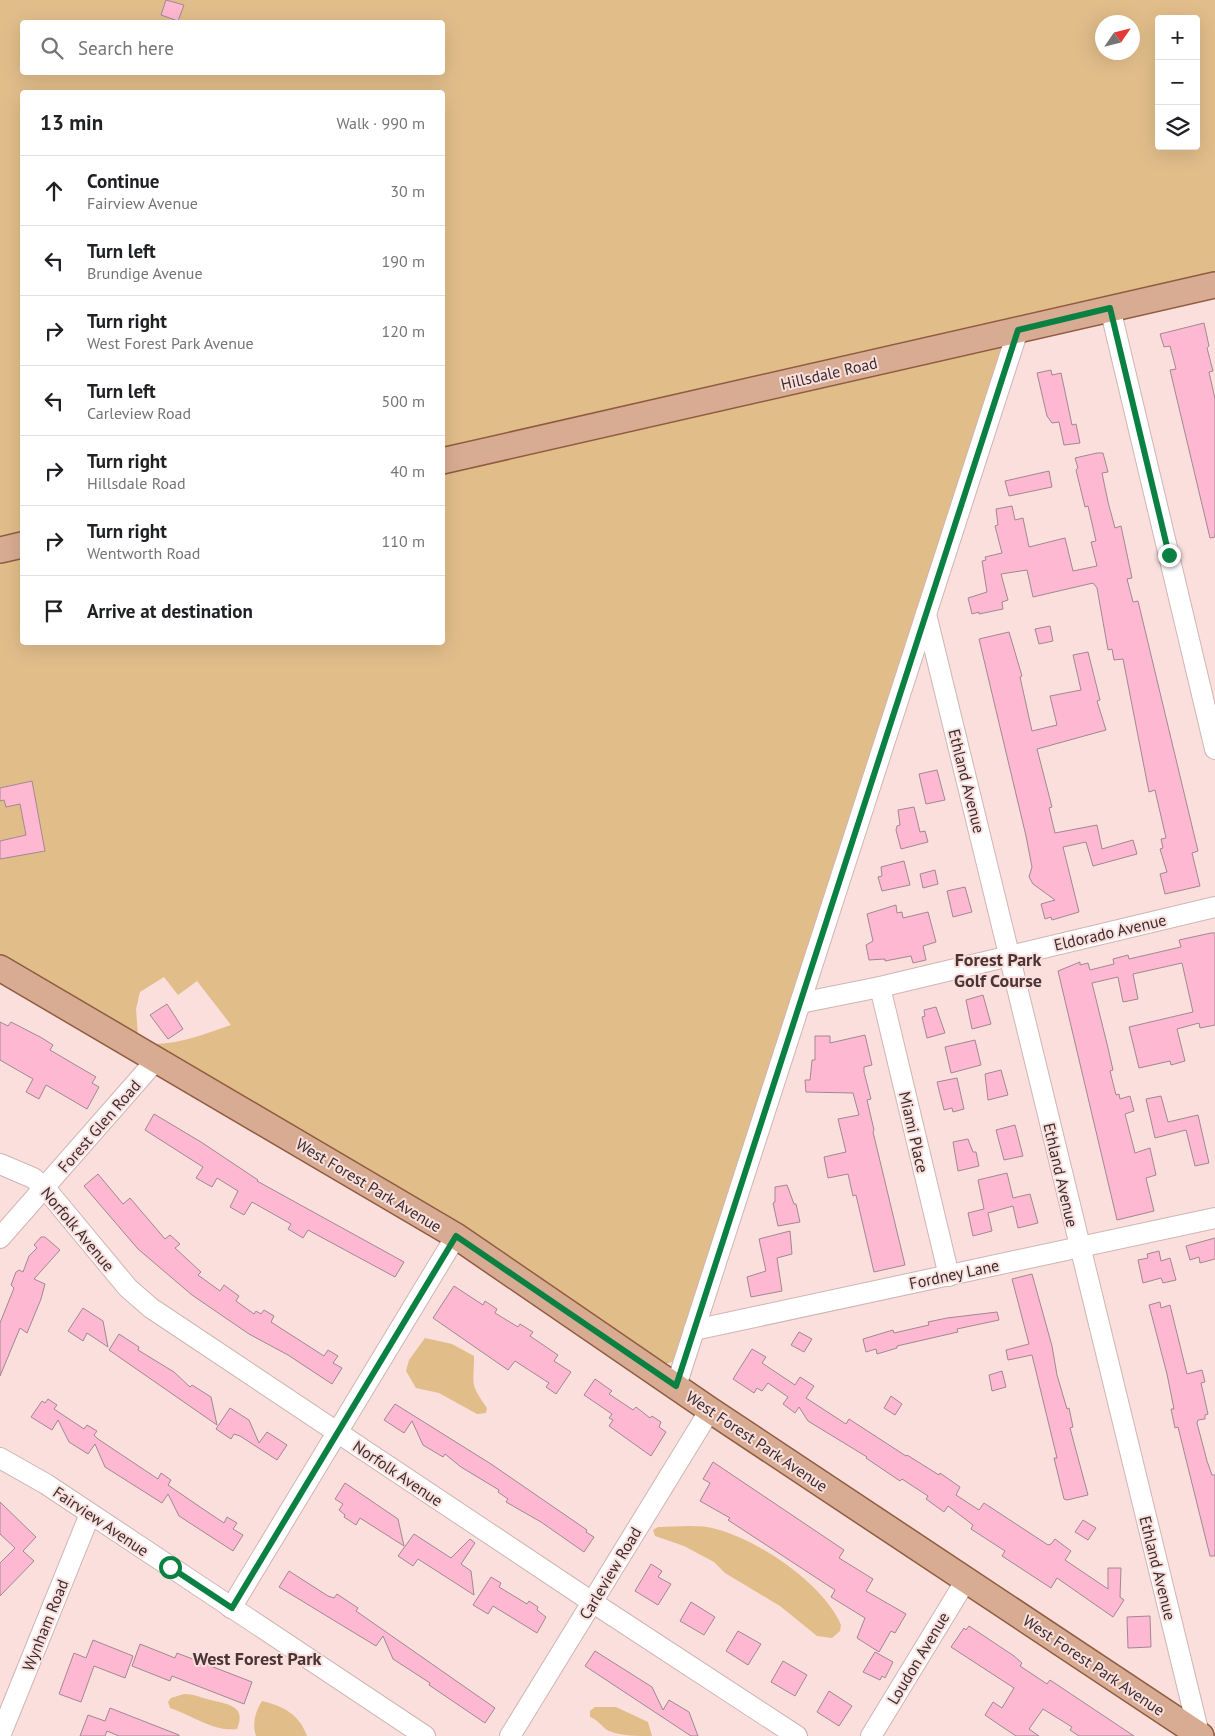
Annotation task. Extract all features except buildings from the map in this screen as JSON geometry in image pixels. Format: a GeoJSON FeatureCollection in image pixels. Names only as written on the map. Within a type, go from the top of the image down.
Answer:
{"type":"FeatureCollection","features":[{"type":"Feature","properties":{"kind":"main road","name":"Hillsdale Road"},"geometry":{"type":"LineString","coordinates":[[445,460],[1215,285]]}},
{"type":"Feature","properties":{"kind":"main road"},"geometry":{"type":"LineString","coordinates":[[0,550],[20,545]]}},
{"type":"Feature","properties":{"kind":"main road","name":"West Forest Park Avenue"},"geometry":{"type":"LineString","coordinates":[[0,968],[456,1236],[710,1410],[1200,1735]]}},
{"type":"Feature","properties":{"kind":"street"},"geometry":{"type":"LineString","coordinates":[[1110,308],[1215,749]]}},
{"type":"Feature","properties":{"kind":"street"},"geometry":{"type":"LineString","coordinates":[[676,1386],[1018,330]]}},
{"type":"Feature","properties":{"kind":"street","name":"Ethland Avenue"},"geometry":{"type":"LineString","coordinates":[[926,614],[1079,1248],[1200,1735]]}},
{"type":"Feature","properties":{"kind":"street","name":"Eldorado Avenue"},"geometry":{"type":"LineString","coordinates":[[800,1003],[880,988],[1215,907]]}},
{"type":"Feature","properties":{"kind":"street","name":"Miami Place"},"geometry":{"type":"LineString","coordinates":[[880,988],[949,1276]]}},
{"type":"Feature","properties":{"kind":"street","name":"Forest Glen Road"},"geometry":{"type":"LineString","coordinates":[[0,1238],[157,1059]]}},
{"type":"Feature","properties":{"kind":"street","name":"Norfolk Avenue"},"geometry":{"type":"LineString","coordinates":[[0,1164],[33,1178],[45,1188],[138,1298],[592,1602],[798,1736]]}},
{"type":"Feature","properties":{"kind":"street","name":"Fordney Lane"},"geometry":{"type":"LineString","coordinates":[[694,1330],[1215,1218]]}},
{"type":"Feature","properties":{"kind":"street"},"geometry":{"type":"LineString","coordinates":[[232,1608],[456,1236]]}},
{"type":"Feature","properties":{"kind":"street","name":"Carleview Road"},"geometry":{"type":"LineString","coordinates":[[510,1736],[710,1410]]}},
{"type":"Feature","properties":{"kind":"street","name":"Fairview Avenue"},"geometry":{"type":"LineString","coordinates":[[0,1458],[22,1469],[425,1736]]}},
{"type":"Feature","properties":{"kind":"street","name":"Wynham Road"},"geometry":{"type":"LineString","coordinates":[[0,1736],[90,1514]]}},
{"type":"Feature","properties":{"kind":"street","name":"Loudon Avenue"},"geometry":{"type":"LineString","coordinates":[[871,1736],[966,1580]]}},
{"type":"Feature","properties":{"kind":"shaded area"},"geometry":{"type":"Polygon","coordinates":[[[0,0],[1215,0],[1215,273],[1016,319],[677,1355],[673,1361],[667,1364],[661,1363],[150,1044],[181,1041],[231,1025],[197,981],[178,995],[164,977],[140,992],[136,1009],[138,1036],[0,956],[0,0]]]}},
{"type":"Feature","properties":{"kind":"shaded area"},"geometry":{"type":"Polygon","coordinates":[[[425,1338],[452,1344],[474,1356],[474,1384],[477,1393],[487,1408],[486,1413],[477,1414],[439,1393],[416,1388],[406,1371],[409,1360],[425,1338]]]}},
{"type":"Feature","properties":{"kind":"shaded area"},"geometry":{"type":"Polygon","coordinates":[[[658,1527],[709,1527],[733,1535],[769,1553],[788,1565],[820,1594],[832,1609],[841,1625],[840,1631],[832,1638],[817,1636],[780,1606],[725,1573],[714,1562],[684,1546],[655,1536],[653,1530],[658,1527]]]}},
{"type":"Feature","properties":{"kind":"shaded area"},"geometry":{"type":"Polygon","coordinates":[[[184,1694],[227,1704],[237,1710],[240,1721],[237,1729],[211,1726],[170,1708],[168,1702],[171,1698],[184,1694]]]}},
{"type":"Feature","properties":{"kind":"shaded area"},"geometry":{"type":"Polygon","coordinates":[[[262,1701],[277,1705],[289,1712],[300,1722],[307,1736],[256,1736],[255,1718],[262,1701]]]}},
{"type":"Feature","properties":{"kind":"shaded area"},"geometry":{"type":"Polygon","coordinates":[[[595,1707],[616,1707],[648,1722],[652,1736],[624,1735],[609,1731],[590,1717],[590,1711],[595,1707]]]}},
{"type":"Feature","properties":{"kind":"district","name":"Forest Park Golf Course"},"geometry":{"type":"Point","coordinates":[998,970]}},
{"type":"Feature","properties":{"kind":"district","name":"West Forest Park"},"geometry":{"type":"Point","coordinates":[257,1658]}},
{"type":"Feature","properties":{"kind":"route"},"geometry":{"type":"LineString","coordinates":[[170,1567],[232,1608],[456,1236],[676,1386],[926,614],[974,472],[1018,330],[1110,308],[1169,555]]}}]}
